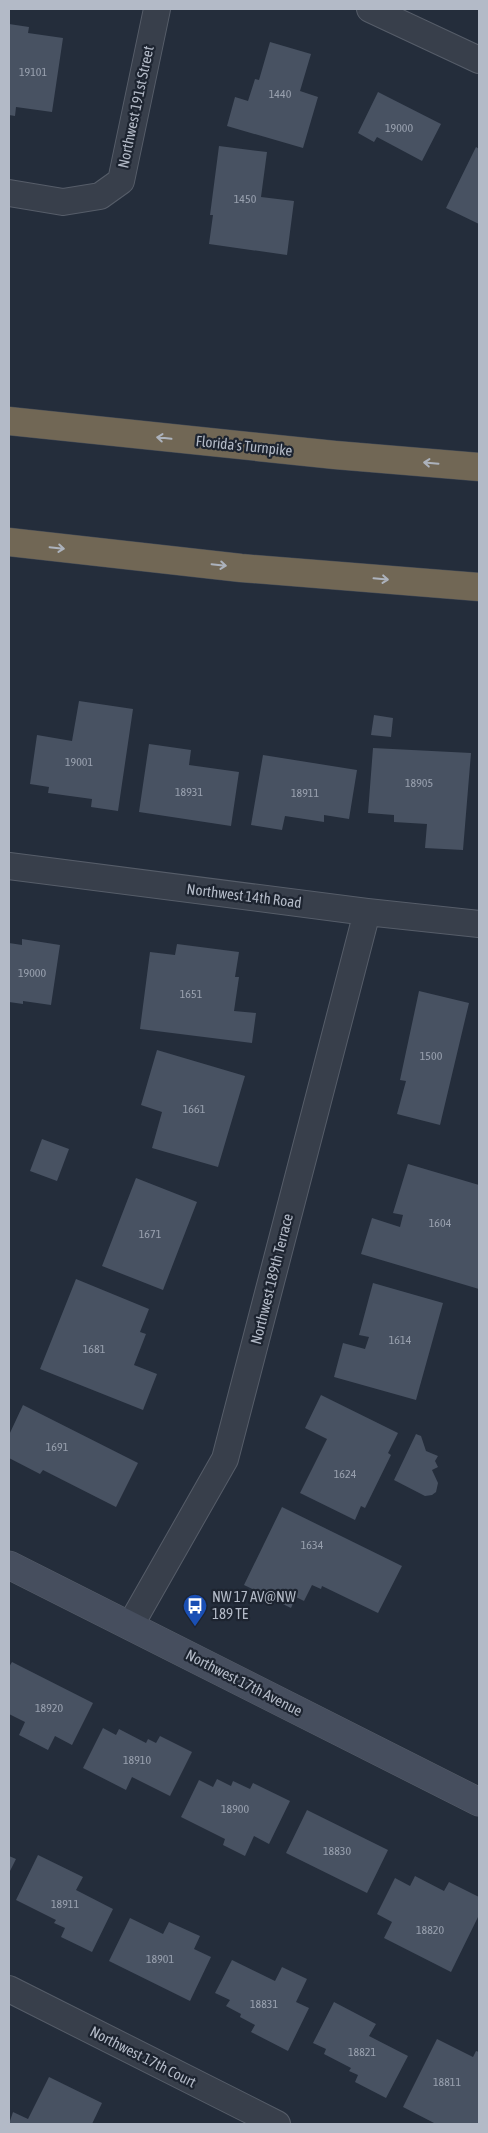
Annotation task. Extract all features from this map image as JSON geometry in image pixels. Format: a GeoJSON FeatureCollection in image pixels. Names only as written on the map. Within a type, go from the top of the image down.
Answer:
{"type":"FeatureCollection","features":[{"type":"Feature","properties":{"kind":"highway","name":"Florida's Turnpike"},"geometry":{"type":"LineString","coordinates":[[9,421],[326,454],[479,467]]}},
{"type":"Feature","properties":{"kind":"highway"},"geometry":{"type":"LineString","coordinates":[[9,542],[241,568],[479,587]]}},
{"type":"Feature","properties":{"kind":"street","name":"Northwest 191st Street"},"geometry":{"type":"LineString","coordinates":[[9,193],[63,202],[100,196],[121,181],[157,9]]}},
{"type":"Feature","properties":{"kind":"street"},"geometry":{"type":"LineString","coordinates":[[370,9],[479,60]]}},
{"type":"Feature","properties":{"kind":"street","name":"Northwest 14th Road"},"geometry":{"type":"LineString","coordinates":[[9,866],[367,912],[479,924]]}},
{"type":"Feature","properties":{"kind":"street","name":"Northwest 189th Terrace"},"geometry":{"type":"LineString","coordinates":[[130,1626],[225,1459],[367,912]]}},
{"type":"Feature","properties":{"kind":"street","name":"Northwest 17th Avenue"},"geometry":{"type":"LineString","coordinates":[[9,1565],[479,1802]]}},
{"type":"Feature","properties":{"kind":"street","name":"Northwest 17th Court"},"geometry":{"type":"LineString","coordinates":[[9,1989],[276,2124]]}},
{"type":"Feature","properties":{"kind":"building"},"geometry":{"type":"Polygon","coordinates":[[[9,24],[29,27],[28,33],[63,38],[52,112],[16,107],[15,116],[9,115],[9,24]]]}},
{"type":"Feature","properties":{"kind":"building"},"geometry":{"type":"Polygon","coordinates":[[[270,42],[311,54],[300,91],[318,97],[303,148],[227,126],[235,97],[248,101],[255,79],[259,80],[270,42]]]}},
{"type":"Feature","properties":{"kind":"building"},"geometry":{"type":"Polygon","coordinates":[[[378,92],[441,124],[422,161],[377,137],[374,142],[358,133],[378,92]]]}},
{"type":"Feature","properties":{"kind":"building"},"geometry":{"type":"Polygon","coordinates":[[[219,146],[267,152],[261,197],[294,201],[287,255],[209,244],[213,215],[210,215],[219,146]]]}},
{"type":"Feature","properties":{"kind":"building"},"geometry":{"type":"Polygon","coordinates":[[[476,147],[479,149],[479,224],[446,208],[476,147]]]}},
{"type":"Feature","properties":{"kind":"building"},"geometry":{"type":"Polygon","coordinates":[[[79,701],[133,709],[118,811],[91,807],[92,799],[48,793],[49,787],[30,784],[37,735],[72,741],[79,701]]]}},
{"type":"Feature","properties":{"kind":"building"},"geometry":{"type":"Polygon","coordinates":[[[374,715],[393,718],[391,737],[371,735],[374,715]]]}},
{"type":"Feature","properties":{"kind":"building"},"geometry":{"type":"Polygon","coordinates":[[[149,744],[191,750],[189,765],[239,772],[231,826],[139,812],[149,744]]]}},
{"type":"Feature","properties":{"kind":"building"},"geometry":{"type":"Polygon","coordinates":[[[373,748],[471,753],[463,850],[425,848],[427,824],[394,822],[394,815],[368,813],[373,748]]]}},
{"type":"Feature","properties":{"kind":"building"},"geometry":{"type":"Polygon","coordinates":[[[263,755],[357,770],[349,819],[324,815],[324,822],[285,816],[282,830],[251,825],[263,755]]]}},
{"type":"Feature","properties":{"kind":"building"},"geometry":{"type":"Polygon","coordinates":[[[22,939],[60,945],[51,1005],[23,1001],[23,1004],[9,1002],[9,943],[22,945],[22,939]]]}},
{"type":"Feature","properties":{"kind":"building"},"geometry":{"type":"Polygon","coordinates":[[[177,944],[239,952],[235,977],[239,977],[234,1011],[256,1013],[252,1043],[140,1029],[150,952],[175,955],[177,944]]]}},
{"type":"Feature","properties":{"kind":"building"},"geometry":{"type":"Polygon","coordinates":[[[419,991],[469,1003],[440,1125],[397,1114],[406,1081],[400,1080],[419,991]]]}},
{"type":"Feature","properties":{"kind":"building"},"geometry":{"type":"Polygon","coordinates":[[[157,1050],[245,1076],[218,1167],[152,1148],[162,1112],[141,1105],[157,1050]]]}},
{"type":"Feature","properties":{"kind":"building"},"geometry":{"type":"Polygon","coordinates":[[[42,1139],[69,1149],[57,1181],[30,1171],[42,1139]]]}},
{"type":"Feature","properties":{"kind":"building"},"geometry":{"type":"Polygon","coordinates":[[[408,1164],[479,1185],[479,1289],[361,1254],[372,1218],[400,1227],[403,1215],[393,1213],[408,1164]]]}},
{"type":"Feature","properties":{"kind":"building"},"geometry":{"type":"Polygon","coordinates":[[[136,1178],[197,1202],[163,1290],[102,1266],[136,1178]]]}},
{"type":"Feature","properties":{"kind":"building"},"geometry":{"type":"Polygon","coordinates":[[[76,1279],[149,1309],[140,1332],[146,1334],[134,1365],[157,1374],[143,1410],[40,1369],[76,1279]]]}},
{"type":"Feature","properties":{"kind":"building"},"geometry":{"type":"Polygon","coordinates":[[[373,1283],[443,1303],[416,1400],[334,1377],[343,1343],[365,1349],[369,1337],[359,1335],[373,1283]]]}},
{"type":"Feature","properties":{"kind":"building"},"geometry":{"type":"Polygon","coordinates":[[[321,1395],[398,1433],[388,1453],[391,1455],[365,1508],[361,1506],[355,1520],[300,1493],[327,1439],[305,1428],[321,1395]]]}},
{"type":"Feature","properties":{"kind":"building"},"geometry":{"type":"Polygon","coordinates":[[[23,1405],[138,1463],[116,1507],[43,1470],[40,1474],[9,1458],[9,1435],[23,1405]]]}},
{"type":"Feature","properties":{"kind":"building"},"geometry":{"type":"Polygon","coordinates":[[[416,1434],[421,1436],[426,1451],[438,1456],[435,1461],[438,1467],[432,1470],[438,1483],[436,1492],[432,1495],[425,1496],[394,1480],[416,1434]]]}},
{"type":"Feature","properties":{"kind":"building"},"geometry":{"type":"Polygon","coordinates":[[[282,1507],[402,1566],[378,1613],[322,1586],[321,1589],[312,1585],[304,1601],[296,1597],[291,1608],[244,1585],[282,1507]]]}},
{"type":"Feature","properties":{"kind":"building"},"geometry":{"type":"Polygon","coordinates":[[[12,1662],[93,1703],[72,1745],[55,1736],[48,1750],[19,1735],[25,1722],[9,1714],[9,1667],[12,1662]]]}},
{"type":"Feature","properties":{"kind":"building"},"geometry":{"type":"Polygon","coordinates":[[[103,1728],[116,1735],[119,1729],[146,1743],[148,1739],[156,1743],[160,1736],[192,1752],[170,1796],[132,1777],[126,1790],[83,1768],[103,1728]]]}},
{"type":"Feature","properties":{"kind":"building"},"geometry":{"type":"Polygon","coordinates":[[[217,1779],[231,1786],[233,1781],[250,1789],[253,1783],[290,1801],[269,1844],[254,1836],[245,1856],[223,1845],[225,1839],[181,1817],[199,1780],[213,1787],[217,1779]]]}},
{"type":"Feature","properties":{"kind":"building"},"geometry":{"type":"Polygon","coordinates":[[[307,1810],[388,1850],[367,1893],[286,1853],[307,1810]]]}},
{"type":"Feature","properties":{"kind":"building"},"geometry":{"type":"Polygon","coordinates":[[[38,1855],[83,1877],[76,1890],[113,1909],[92,1952],[61,1937],[65,1928],[54,1923],[56,1920],[16,1900],[38,1855]]]}},
{"type":"Feature","properties":{"kind":"building"},"geometry":{"type":"Polygon","coordinates":[[[9,1856],[16,1859],[9,1873],[9,1856]]]}},
{"type":"Feature","properties":{"kind":"building"},"geometry":{"type":"Polygon","coordinates":[[[415,1876],[444,1891],[449,1882],[479,1897],[479,1915],[451,1972],[384,1938],[392,1922],[377,1914],[395,1878],[410,1886],[415,1876]]]}},
{"type":"Feature","properties":{"kind":"building"},"geometry":{"type":"Polygon","coordinates":[[[130,1918],[163,1934],[169,1922],[200,1936],[194,1949],[211,1957],[190,2001],[109,1961],[130,1918]]]}},
{"type":"Feature","properties":{"kind":"building"},"geometry":{"type":"Polygon","coordinates":[[[232,1960],[275,1981],[282,1967],[307,1979],[296,2002],[309,2008],[288,2051],[251,2032],[255,2025],[240,2017],[241,2014],[226,2006],[230,2000],[215,1993],[232,1960]]]}},
{"type":"Feature","properties":{"kind":"building"},"geometry":{"type":"Polygon","coordinates":[[[334,2002],[376,2024],[369,2036],[408,2056],[386,2098],[355,2082],[358,2075],[349,2071],[351,2068],[324,2054],[326,2049],[313,2043],[334,2002]]]}},
{"type":"Feature","properties":{"kind":"building"},"geometry":{"type":"Polygon","coordinates":[[[437,2039],[473,2057],[476,2051],[479,2052],[479,2124],[436,2124],[403,2107],[437,2039]]]}},
{"type":"Feature","properties":{"kind":"building"},"geometry":{"type":"Polygon","coordinates":[[[49,2077],[102,2103],[92,2124],[9,2124],[13,2112],[28,2119],[49,2077]]]}},
{"type":"Feature","properties":{"kind":"place","name":"NW 17 AV@NW 189 TE"},"geometry":{"type":"Point","coordinates":[195,1627]}}]}
